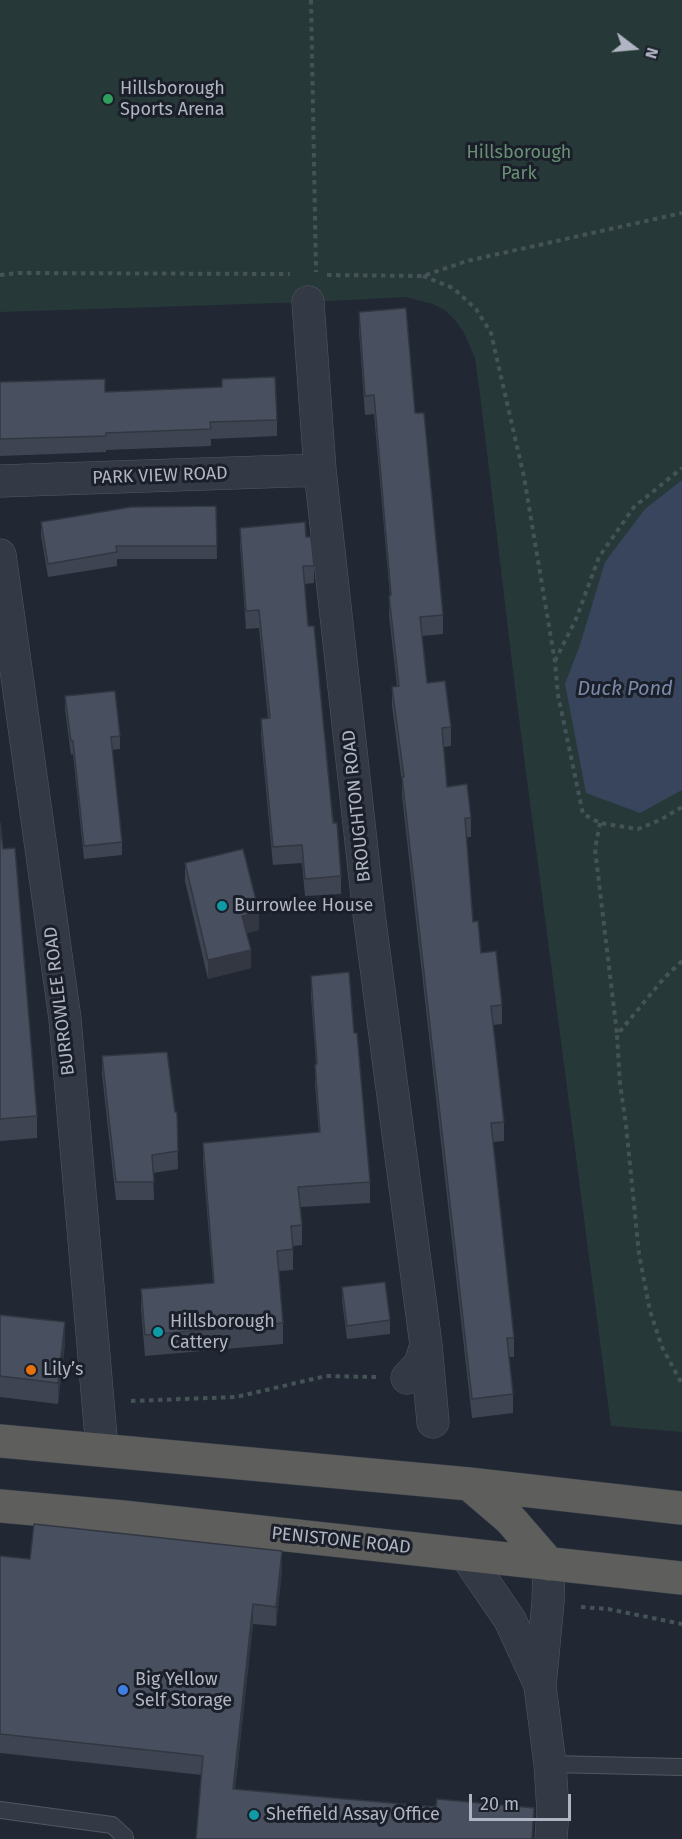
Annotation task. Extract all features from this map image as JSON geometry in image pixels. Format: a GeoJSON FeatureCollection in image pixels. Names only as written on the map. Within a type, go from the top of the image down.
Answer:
{"type":"FeatureCollection","features":[{"type":"Feature","properties":{"kind":"highway"},"geometry":{"type":"LineString","coordinates":[[0,1441],[469,1484],[682,1508]]}},
{"type":"Feature","properties":{"kind":"highway"},"geometry":{"type":"LineString","coordinates":[[469,1484],[510,1519],[549,1564]]}},
{"type":"Feature","properties":{"kind":"highway","name":"PENISTONE ROAD"},"geometry":{"type":"LineString","coordinates":[[0,1506],[134,1518],[682,1578]]}},
{"type":"Feature","properties":{"kind":"street","name":"BROUGHTON ROAD"},"geometry":{"type":"LineString","coordinates":[[308,302],[320,470],[369,914],[426,1345],[433,1422]]}},
{"type":"Feature","properties":{"kind":"street","name":"PARK VIEW ROAD"},"geometry":{"type":"LineString","coordinates":[[0,481],[320,470]]}},
{"type":"Feature","properties":{"kind":"street","name":"BURROWLEE ROAD"},"geometry":{"type":"LineString","coordinates":[[0,555],[65,1019],[102,1449]]}},
{"type":"Feature","properties":{"kind":"street"},"geometry":{"type":"LineString","coordinates":[[407,1378],[420,1364],[426,1345]]}},
{"type":"Feature","properties":{"kind":"street"},"geometry":{"type":"LineString","coordinates":[[465,1554],[510,1620],[540,1686]]}},
{"type":"Feature","properties":{"kind":"street"},"geometry":{"type":"LineString","coordinates":[[549,1564],[540,1686],[550,1764],[553,1811],[551,1839]]}},
{"type":"Feature","properties":{"kind":"lane"},"geometry":{"type":"LineString","coordinates":[[550,1764],[682,1767]]}},
{"type":"Feature","properties":{"kind":"lane"},"geometry":{"type":"LineString","coordinates":[[0,1810],[111,1826],[125,1839]]}},
{"type":"Feature","properties":{"kind":"path"},"geometry":{"type":"LineString","coordinates":[[311,0],[316,274],[423,276],[467,261],[682,213]]}},
{"type":"Feature","properties":{"kind":"path"},"geometry":{"type":"LineString","coordinates":[[0,275],[18,273],[292,274]]}},
{"type":"Feature","properties":{"kind":"path"},"geometry":{"type":"LineString","coordinates":[[423,276],[453,288],[476,309],[491,333],[524,477],[555,662],[558,695],[583,814],[600,823],[638,829],[682,807]]}},
{"type":"Feature","properties":{"kind":"path"},"geometry":{"type":"LineString","coordinates":[[555,662],[576,619],[599,557],[634,507],[682,468]]}},
{"type":"Feature","properties":{"kind":"path"},"geometry":{"type":"LineString","coordinates":[[600,823],[595,849],[639,1254],[650,1311],[662,1347],[682,1384]]}},
{"type":"Feature","properties":{"kind":"path"},"geometry":{"type":"LineString","coordinates":[[617,1035],[664,978],[682,960]]}},
{"type":"Feature","properties":{"kind":"path"},"geometry":{"type":"LineString","coordinates":[[97,1402],[236,1397],[326,1376],[407,1378]]}},
{"type":"Feature","properties":{"kind":"path"},"geometry":{"type":"LineString","coordinates":[[608,1609],[682,1624]]}},
{"type":"Feature","properties":{"kind":"green space","name":"Hillsborough Park"},"geometry":{"type":"Polygon","coordinates":[[[0,0],[682,0],[682,1432],[611,1426],[515,687],[480,394],[475,358],[464,333],[445,310],[433,304],[406,297],[0,312],[0,0]]]}},
{"type":"Feature","properties":{"kind":"water","name":"Duck Pond"},"geometry":{"type":"Polygon","coordinates":[[[682,480],[682,790],[640,813],[586,793],[565,684],[580,645],[605,562],[645,509],[682,480]]]}},
{"type":"Feature","properties":{"kind":"building"},"geometry":{"type":"Polygon","coordinates":[[[406,308],[415,413],[424,413],[443,615],[420,617],[427,683],[445,681],[451,727],[442,728],[447,787],[467,784],[471,818],[465,818],[473,922],[478,921],[481,953],[496,951],[502,1005],[491,1006],[504,1122],[491,1123],[514,1338],[507,1338],[513,1394],[472,1399],[402,777],[404,777],[392,687],[399,686],[389,596],[391,595],[374,395],[365,396],[359,312],[406,308]]]}},
{"type":"Feature","properties":{"kind":"building"},"geometry":{"type":"Polygon","coordinates":[[[275,377],[277,420],[210,422],[211,429],[106,433],[106,436],[0,439],[0,382],[105,379],[105,392],[222,387],[222,379],[275,377]]]}},
{"type":"Feature","properties":{"kind":"building"},"geometry":{"type":"Polygon","coordinates":[[[216,506],[217,546],[116,546],[117,552],[48,564],[41,522],[131,507],[216,506]]]}},
{"type":"Feature","properties":{"kind":"building"},"geometry":{"type":"Polygon","coordinates":[[[305,522],[306,537],[311,537],[314,566],[303,566],[308,626],[314,626],[333,823],[337,823],[341,876],[305,879],[302,845],[273,847],[261,719],[270,718],[259,610],[246,611],[240,528],[305,522]]]}},
{"type":"Feature","properties":{"kind":"building"},"geometry":{"type":"Polygon","coordinates":[[[115,691],[120,736],[111,737],[122,842],[84,846],[73,741],[71,741],[65,696],[115,691]]]}},
{"type":"Feature","properties":{"kind":"building"},"geometry":{"type":"Polygon","coordinates":[[[0,823],[3,849],[15,848],[37,1116],[0,1119],[0,823]]]}},
{"type":"Feature","properties":{"kind":"building","name":"Burrowlee House"},"geometry":{"type":"Polygon","coordinates":[[[243,849],[259,912],[242,916],[251,950],[208,960],[185,863],[243,849]]]}},
{"type":"Feature","properties":{"kind":"building"},"geometry":{"type":"Polygon","coordinates":[[[349,972],[354,1033],[357,1033],[370,1182],[298,1187],[302,1225],[291,1226],[293,1249],[277,1251],[283,1323],[145,1335],[141,1289],[214,1283],[203,1143],[320,1132],[311,976],[349,972]]]}},
{"type":"Feature","properties":{"kind":"building"},"geometry":{"type":"Polygon","coordinates":[[[167,1052],[175,1112],[177,1112],[178,1151],[152,1155],[154,1182],[116,1182],[102,1056],[167,1052]]]}},
{"type":"Feature","properties":{"kind":"building"},"geometry":{"type":"Polygon","coordinates":[[[385,1282],[390,1320],[347,1326],[342,1287],[385,1282]]]}},
{"type":"Feature","properties":{"kind":"building","name":"Lily’s"},"geometry":{"type":"Polygon","coordinates":[[[0,1315],[65,1322],[58,1383],[0,1376],[0,1315]]]}},
{"type":"Feature","properties":{"kind":"building","name":"Big Yellow Self Storage"},"geometry":{"type":"Polygon","coordinates":[[[34,1524],[282,1551],[276,1607],[253,1604],[233,1789],[436,1807],[437,1799],[534,1808],[532,1839],[196,1839],[203,1756],[0,1734],[0,1556],[30,1559],[34,1524]]]}},
{"type":"Feature","properties":{"kind":"place","name":"Hillsborough Sports Arena"},"geometry":{"type":"Point","coordinates":[108,99]}},
{"type":"Feature","properties":{"kind":"place","name":"Burrowlee House"},"geometry":{"type":"Point","coordinates":[222,906]}},
{"type":"Feature","properties":{"kind":"place","name":"Hillsborough Cattery"},"geometry":{"type":"Point","coordinates":[158,1332]}},
{"type":"Feature","properties":{"kind":"place","name":"Lily’s"},"geometry":{"type":"Point","coordinates":[31,1370]}},
{"type":"Feature","properties":{"kind":"place","name":"Big Yellow Self Storage"},"geometry":{"type":"Point","coordinates":[123,1690]}},
{"type":"Feature","properties":{"kind":"place","name":"Sheffield Assay Office"},"geometry":{"type":"Point","coordinates":[254,1815]}}]}
